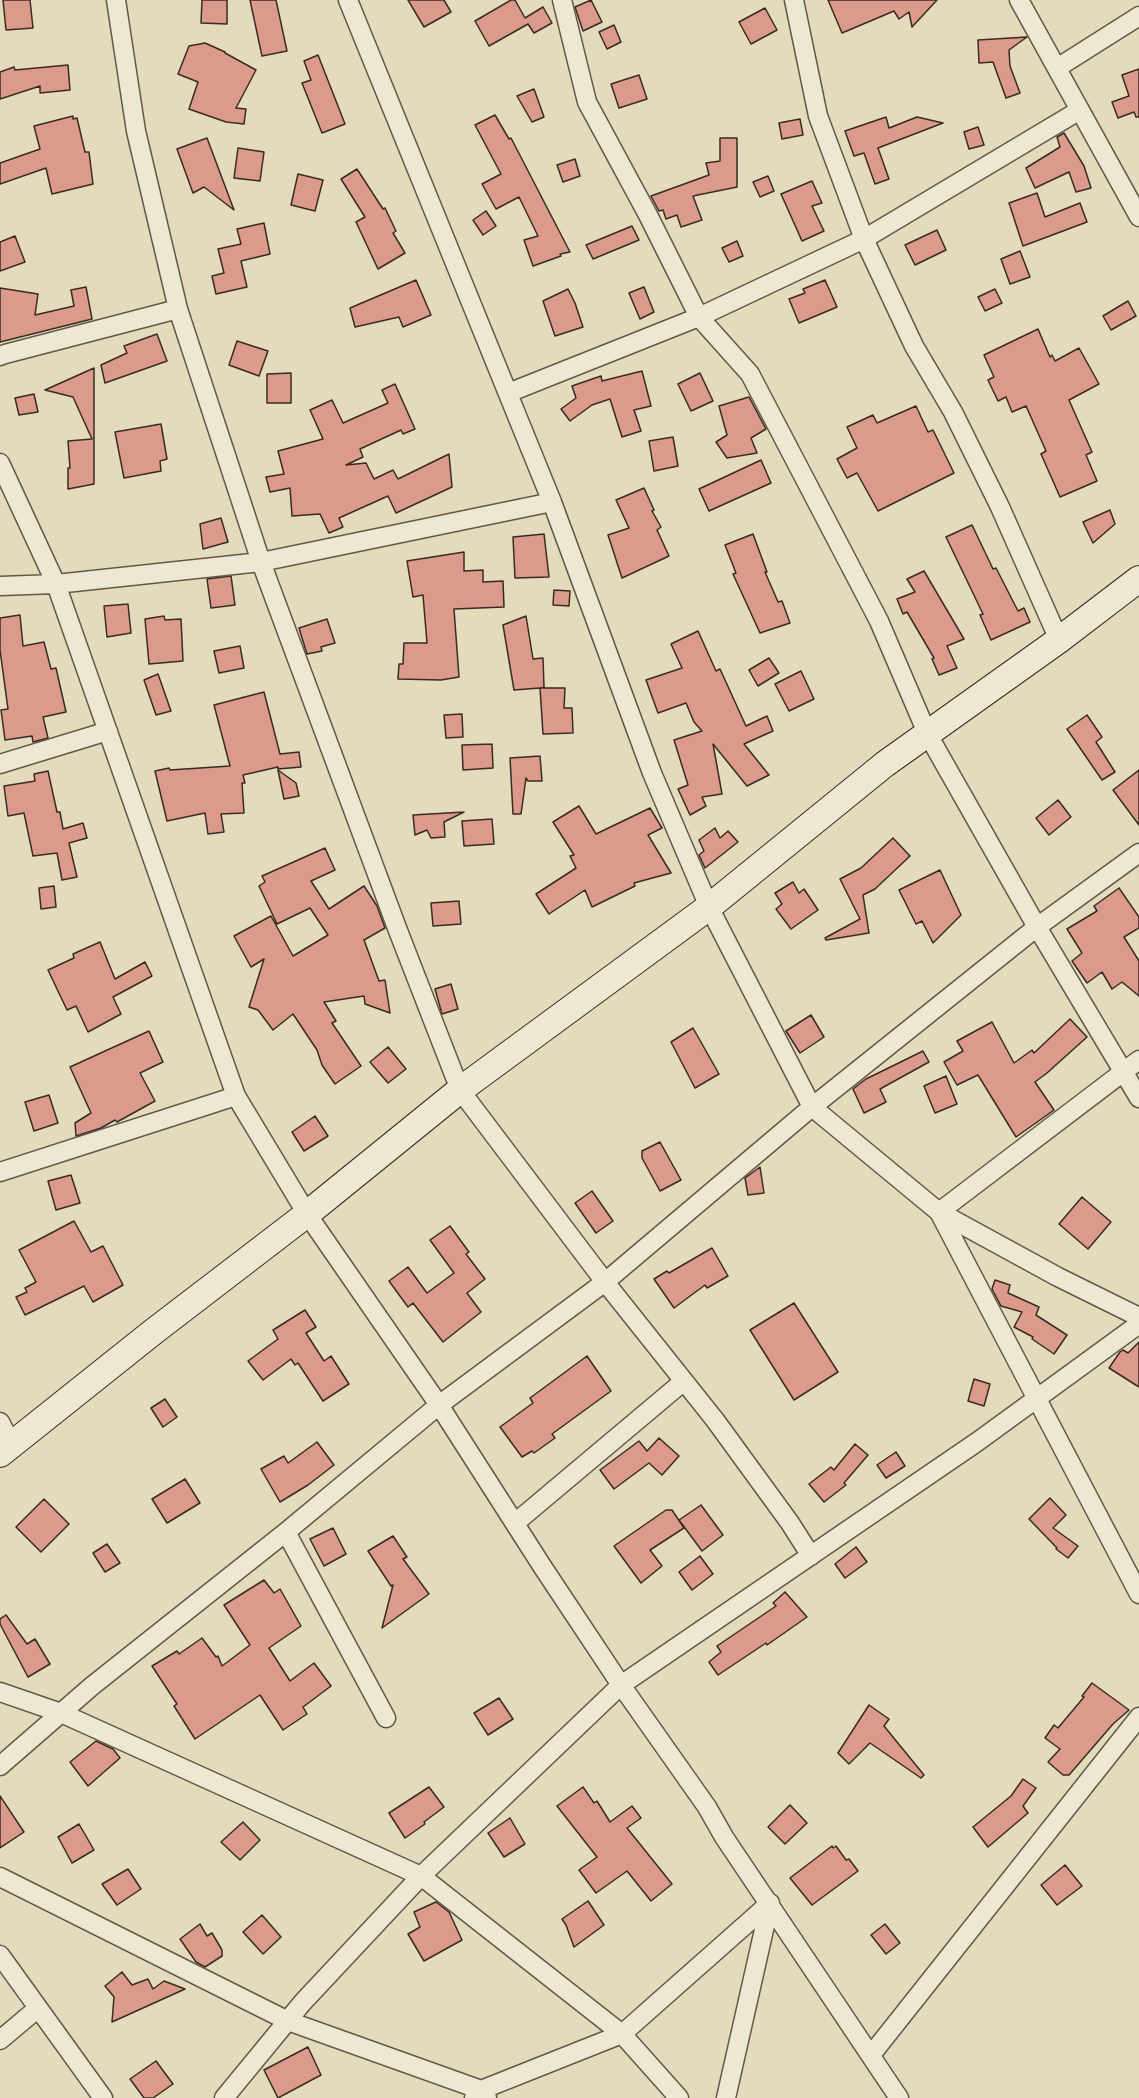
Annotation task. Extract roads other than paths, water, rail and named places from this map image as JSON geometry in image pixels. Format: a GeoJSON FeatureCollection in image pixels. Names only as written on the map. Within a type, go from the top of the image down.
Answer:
{"type":"FeatureCollection","features":[{"type":"Feature","properties":{"kind":"street"},"geometry":{"type":"LineString","coordinates":[[116,0],[136,130],[178,309],[261,562],[397,928],[460,1090],[605,1282],[684,1381],[790,1522],[811,1556]]}},
{"type":"Feature","properties":{"kind":"street"},"geometry":{"type":"LineString","coordinates":[[562,0],[587,102],[648,215],[699,317],[750,374],[879,621],[927,733],[1036,927],[1132,1065],[1139,1098]]}},
{"type":"Feature","properties":{"kind":"street"},"geometry":{"type":"LineString","coordinates":[[794,0],[818,116],[864,239],[914,346],[953,412],[1000,507],[1059,640]]}},
{"type":"Feature","properties":{"kind":"street"},"geometry":{"type":"LineString","coordinates":[[1019,0],[1139,217]]}},
{"type":"Feature","properties":{"kind":"street"},"geometry":{"type":"LineString","coordinates":[[351,1],[552,502],[652,773],[709,907],[812,1107],[939,1212],[1139,1317]]}},
{"type":"Feature","properties":{"kind":"street"},"geometry":{"type":"LineString","coordinates":[[1057,68],[1139,16]]}},
{"type":"Feature","properties":{"kind":"street"},"geometry":{"type":"LineString","coordinates":[[508,393],[699,317],[864,239],[1080,110]]}},
{"type":"Feature","properties":{"kind":"street"},"geometry":{"type":"LineString","coordinates":[[0,356],[178,309]]}},
{"type":"Feature","properties":{"kind":"street"},"geometry":{"type":"LineString","coordinates":[[0,464],[56,585],[236,1096],[307,1214],[439,1405],[621,1685],[707,1807],[724,1837],[899,2098]]}},
{"type":"Feature","properties":{"kind":"street"},"geometry":{"type":"LineString","coordinates":[[0,586],[56,585],[261,562],[552,502]]}},
{"type":"Feature","properties":{"kind":"street"},"geometry":{"type":"LineString","coordinates":[[0,1422],[6,1449],[307,1214],[460,1090],[709,907],[885,764],[1059,640],[1139,579]]}},
{"type":"Feature","properties":{"kind":"street"},"geometry":{"type":"LineString","coordinates":[[0,764],[108,731]]}},
{"type":"Feature","properties":{"kind":"street"},"geometry":{"type":"LineString","coordinates":[[0,1766],[61,1713],[286,1532],[439,1405],[605,1282],[812,1107],[1036,927],[1139,853]]}},
{"type":"Feature","properties":{"kind":"street"},"geometry":{"type":"LineString","coordinates":[[939,1212],[1132,1065]]}},
{"type":"Feature","properties":{"kind":"street"},"geometry":{"type":"LineString","coordinates":[[0,1172],[236,1096]]}},
{"type":"Feature","properties":{"kind":"street"},"geometry":{"type":"LineString","coordinates":[[939,1212],[1139,1594]]}},
{"type":"Feature","properties":{"kind":"street"},"geometry":{"type":"LineString","coordinates":[[224,2098],[288,2021],[421,1876],[621,1685],[977,1442],[1139,1324]]}},
{"type":"Feature","properties":{"kind":"street"},"geometry":{"type":"LineString","coordinates":[[515,1523],[684,1381]]}},
{"type":"Feature","properties":{"kind":"street"},"geometry":{"type":"LineString","coordinates":[[286,1532],[386,1718]]}},
{"type":"Feature","properties":{"kind":"street"},"geometry":{"type":"LineString","coordinates":[[0,1692],[61,1713],[421,1876],[622,2034],[679,2098]]}},
{"type":"Feature","properties":{"kind":"street"},"geometry":{"type":"LineString","coordinates":[[871,2055],[1139,1717]]}},
{"type":"Feature","properties":{"kind":"street"},"geometry":{"type":"LineString","coordinates":[[0,1877],[288,2021],[481,2096],[622,2034],[770,1903]]}},
{"type":"Feature","properties":{"kind":"street"},"geometry":{"type":"LineString","coordinates":[[726,2098],[770,1903]]}},
{"type":"Feature","properties":{"kind":"street"},"geometry":{"type":"LineString","coordinates":[[0,1955],[103,2098]]}},
{"type":"Feature","properties":{"kind":"street"},"geometry":{"type":"LineString","coordinates":[[0,2040],[37,2009]]}}]}
